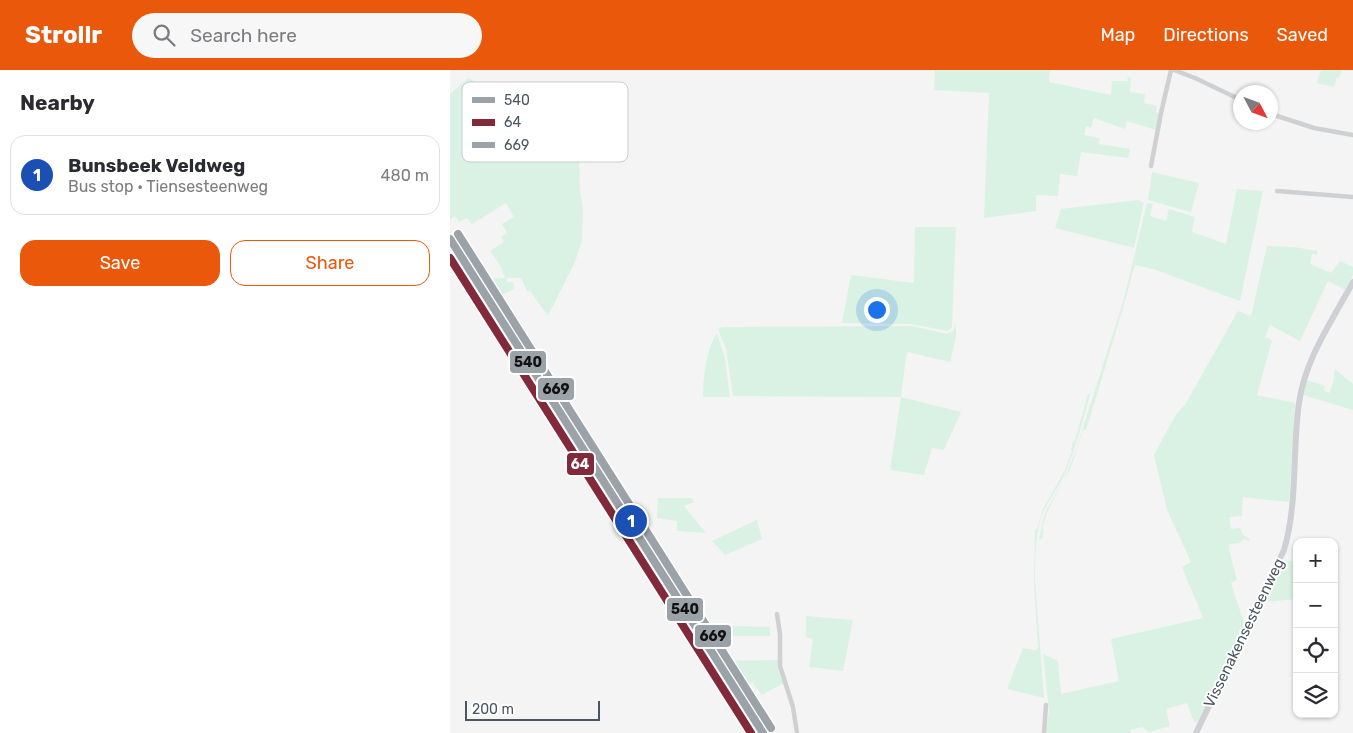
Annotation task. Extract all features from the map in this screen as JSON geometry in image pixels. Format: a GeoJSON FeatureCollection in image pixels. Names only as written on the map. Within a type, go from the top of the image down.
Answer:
{"type":"FeatureCollection","features":[{"type":"Feature","properties":{"kind":"main road"},"geometry":{"type":"LineString","coordinates":[[450,239],[763,733]]}},
{"type":"Feature","properties":{"kind":"street"},"geometry":{"type":"LineString","coordinates":[[1151,166],[1161,113],[1173,70],[1195,78],[1233,97]]}},
{"type":"Feature","properties":{"kind":"street"},"geometry":{"type":"LineString","coordinates":[[1278,117],[1314,128],[1353,135]]}},
{"type":"Feature","properties":{"kind":"street"},"geometry":{"type":"LineString","coordinates":[[1276,191],[1353,197]]}},
{"type":"Feature","properties":{"kind":"street","name":"Vissenakensesteenweg"},"geometry":{"type":"LineString","coordinates":[[1196,733],[1284,550],[1290,526],[1299,404],[1305,375],[1316,349],[1353,282]]}},
{"type":"Feature","properties":{"kind":"street"},"geometry":{"type":"LineString","coordinates":[[777,614],[780,634],[780,666],[793,707],[797,733]]}},
{"type":"Feature","properties":{"kind":"street"},"geometry":{"type":"LineString","coordinates":[[1044,733],[1046,705]]}},
{"type":"Feature","properties":{"kind":"green space"},"geometry":{"type":"Polygon","coordinates":[[[935,70],[1050,70],[1049,82],[1111,95],[1112,81],[1127,81],[1128,77],[1131,78],[1130,92],[1145,94],[1144,103],[1157,106],[1156,112],[1159,114],[1156,130],[1127,121],[1125,129],[1094,118],[1091,128],[1086,126],[1084,135],[1100,138],[1099,144],[1130,149],[1128,158],[1081,152],[1077,176],[1060,174],[1058,196],[1036,195],[1036,211],[984,218],[989,93],[934,90],[935,70]]]}},
{"type":"Feature","properties":{"kind":"green space"},"geometry":{"type":"Polygon","coordinates":[[[1321,70],[1342,70],[1339,78],[1337,77],[1334,87],[1317,83],[1321,70]]]}},
{"type":"Feature","properties":{"kind":"green space"},"geometry":{"type":"Polygon","coordinates":[[[468,78],[476,82],[464,82],[468,78]]]}},
{"type":"Feature","properties":{"kind":"green space"},"geometry":{"type":"Polygon","coordinates":[[[462,83],[462,162],[579,162],[583,209],[582,240],[575,262],[548,316],[530,291],[527,291],[521,278],[507,278],[507,282],[513,282],[514,289],[493,299],[480,279],[505,278],[500,265],[490,251],[504,242],[501,237],[507,233],[502,224],[514,217],[506,203],[472,224],[467,218],[459,222],[455,216],[450,219],[450,94],[462,83]]]}},
{"type":"Feature","properties":{"kind":"green space"},"geometry":{"type":"Polygon","coordinates":[[[1152,172],[1199,183],[1191,212],[1148,200],[1152,172]]]}},
{"type":"Feature","properties":{"kind":"green space"},"geometry":{"type":"Polygon","coordinates":[[[1237,189],[1263,191],[1240,301],[1153,269],[1135,265],[1086,430],[1083,430],[1071,467],[1048,510],[1042,529],[1044,529],[1042,539],[1039,539],[1047,509],[1064,480],[1076,450],[1123,302],[1147,203],[1153,204],[1150,216],[1166,221],[1169,209],[1195,217],[1192,232],[1226,244],[1237,189]]]}},
{"type":"Feature","properties":{"kind":"green space"},"geometry":{"type":"Polygon","coordinates":[[[1138,200],[1144,203],[1134,248],[1055,228],[1061,209],[1138,200]]]}},
{"type":"Feature","properties":{"kind":"green space"},"geometry":{"type":"Polygon","coordinates":[[[915,227],[956,227],[952,327],[948,331],[911,324],[842,323],[851,275],[914,283],[915,227]]]}},
{"type":"Feature","properties":{"kind":"green space"},"geometry":{"type":"Polygon","coordinates":[[[1267,246],[1294,247],[1317,251],[1317,255],[1312,254],[1310,264],[1331,273],[1340,261],[1353,267],[1353,275],[1345,290],[1328,281],[1300,341],[1270,325],[1265,337],[1272,340],[1257,395],[1295,403],[1289,502],[1243,497],[1242,516],[1229,517],[1231,529],[1240,528],[1243,535],[1250,539],[1249,541],[1244,539],[1240,543],[1230,544],[1229,549],[1237,580],[1231,583],[1245,626],[1198,722],[1194,722],[1187,703],[1166,709],[1170,726],[1149,732],[1142,727],[1130,730],[1131,733],[1046,733],[1049,710],[1043,654],[1058,661],[1061,694],[1119,681],[1111,639],[1203,618],[1182,567],[1191,562],[1167,510],[1154,455],[1175,416],[1186,403],[1238,311],[1251,316],[1267,246]]]}},
{"type":"Feature","properties":{"kind":"green space"},"geometry":{"type":"Polygon","coordinates":[[[956,324],[956,337],[950,362],[908,352],[901,397],[733,396],[726,349],[718,329],[722,327],[912,326],[947,334],[953,331],[956,324]]]}},
{"type":"Feature","properties":{"kind":"green space"},"geometry":{"type":"Polygon","coordinates":[[[717,333],[725,359],[730,397],[703,397],[708,356],[717,333]]]}},
{"type":"Feature","properties":{"kind":"green space"},"geometry":{"type":"Polygon","coordinates":[[[1335,369],[1353,384],[1353,410],[1303,395],[1306,380],[1325,386],[1324,391],[1329,393],[1333,384],[1335,369]]]}},
{"type":"Feature","properties":{"kind":"green space"},"geometry":{"type":"Polygon","coordinates":[[[1088,394],[1090,394],[1073,452],[1064,476],[1043,512],[1037,537],[1035,580],[1044,698],[1007,689],[1023,648],[1036,650],[1038,648],[1034,582],[1035,529],[1037,529],[1043,509],[1065,470],[1088,394]]]}},
{"type":"Feature","properties":{"kind":"green space"},"geometry":{"type":"Polygon","coordinates":[[[901,397],[961,412],[944,450],[932,448],[924,475],[890,470],[901,397]]]}},
{"type":"Feature","properties":{"kind":"green space"},"geometry":{"type":"Polygon","coordinates":[[[658,498],[692,498],[694,502],[684,506],[706,533],[677,531],[677,521],[657,518],[658,498]]]}},
{"type":"Feature","properties":{"kind":"green space"},"geometry":{"type":"Polygon","coordinates":[[[757,520],[762,539],[725,555],[712,541],[757,520]]]}},
{"type":"Feature","properties":{"kind":"green space"},"geometry":{"type":"Polygon","coordinates":[[[1284,560],[1292,561],[1293,599],[1264,602],[1284,560]]]}},
{"type":"Feature","properties":{"kind":"green space"},"geometry":{"type":"Polygon","coordinates":[[[806,616],[853,620],[843,671],[809,667],[813,639],[806,637],[806,616]]]}},
{"type":"Feature","properties":{"kind":"green space"},"geometry":{"type":"Polygon","coordinates":[[[730,626],[770,627],[770,636],[730,636],[730,626]]]}},
{"type":"Feature","properties":{"kind":"green space"},"geometry":{"type":"Polygon","coordinates":[[[778,660],[780,675],[784,683],[762,695],[752,682],[741,691],[723,661],[778,660]]]}},
{"type":"Feature","properties":{"kind":"transit line","name":"669"},"geometry":{"type":"LineString","coordinates":[[458,234],[771,728]]}},
{"type":"Feature","properties":{"kind":"transit line","name":"540"},"geometry":{"type":"LineString","coordinates":[[450,239],[763,733]]}},
{"type":"Feature","properties":{"kind":"transit line","name":"64"},"geometry":{"type":"LineString","coordinates":[[450,258],[751,733]]}},
{"type":"Feature","properties":{"kind":"place","name":"Bunsbeek Veldweg"},"geometry":{"type":"Point","coordinates":[631,521]}}]}
